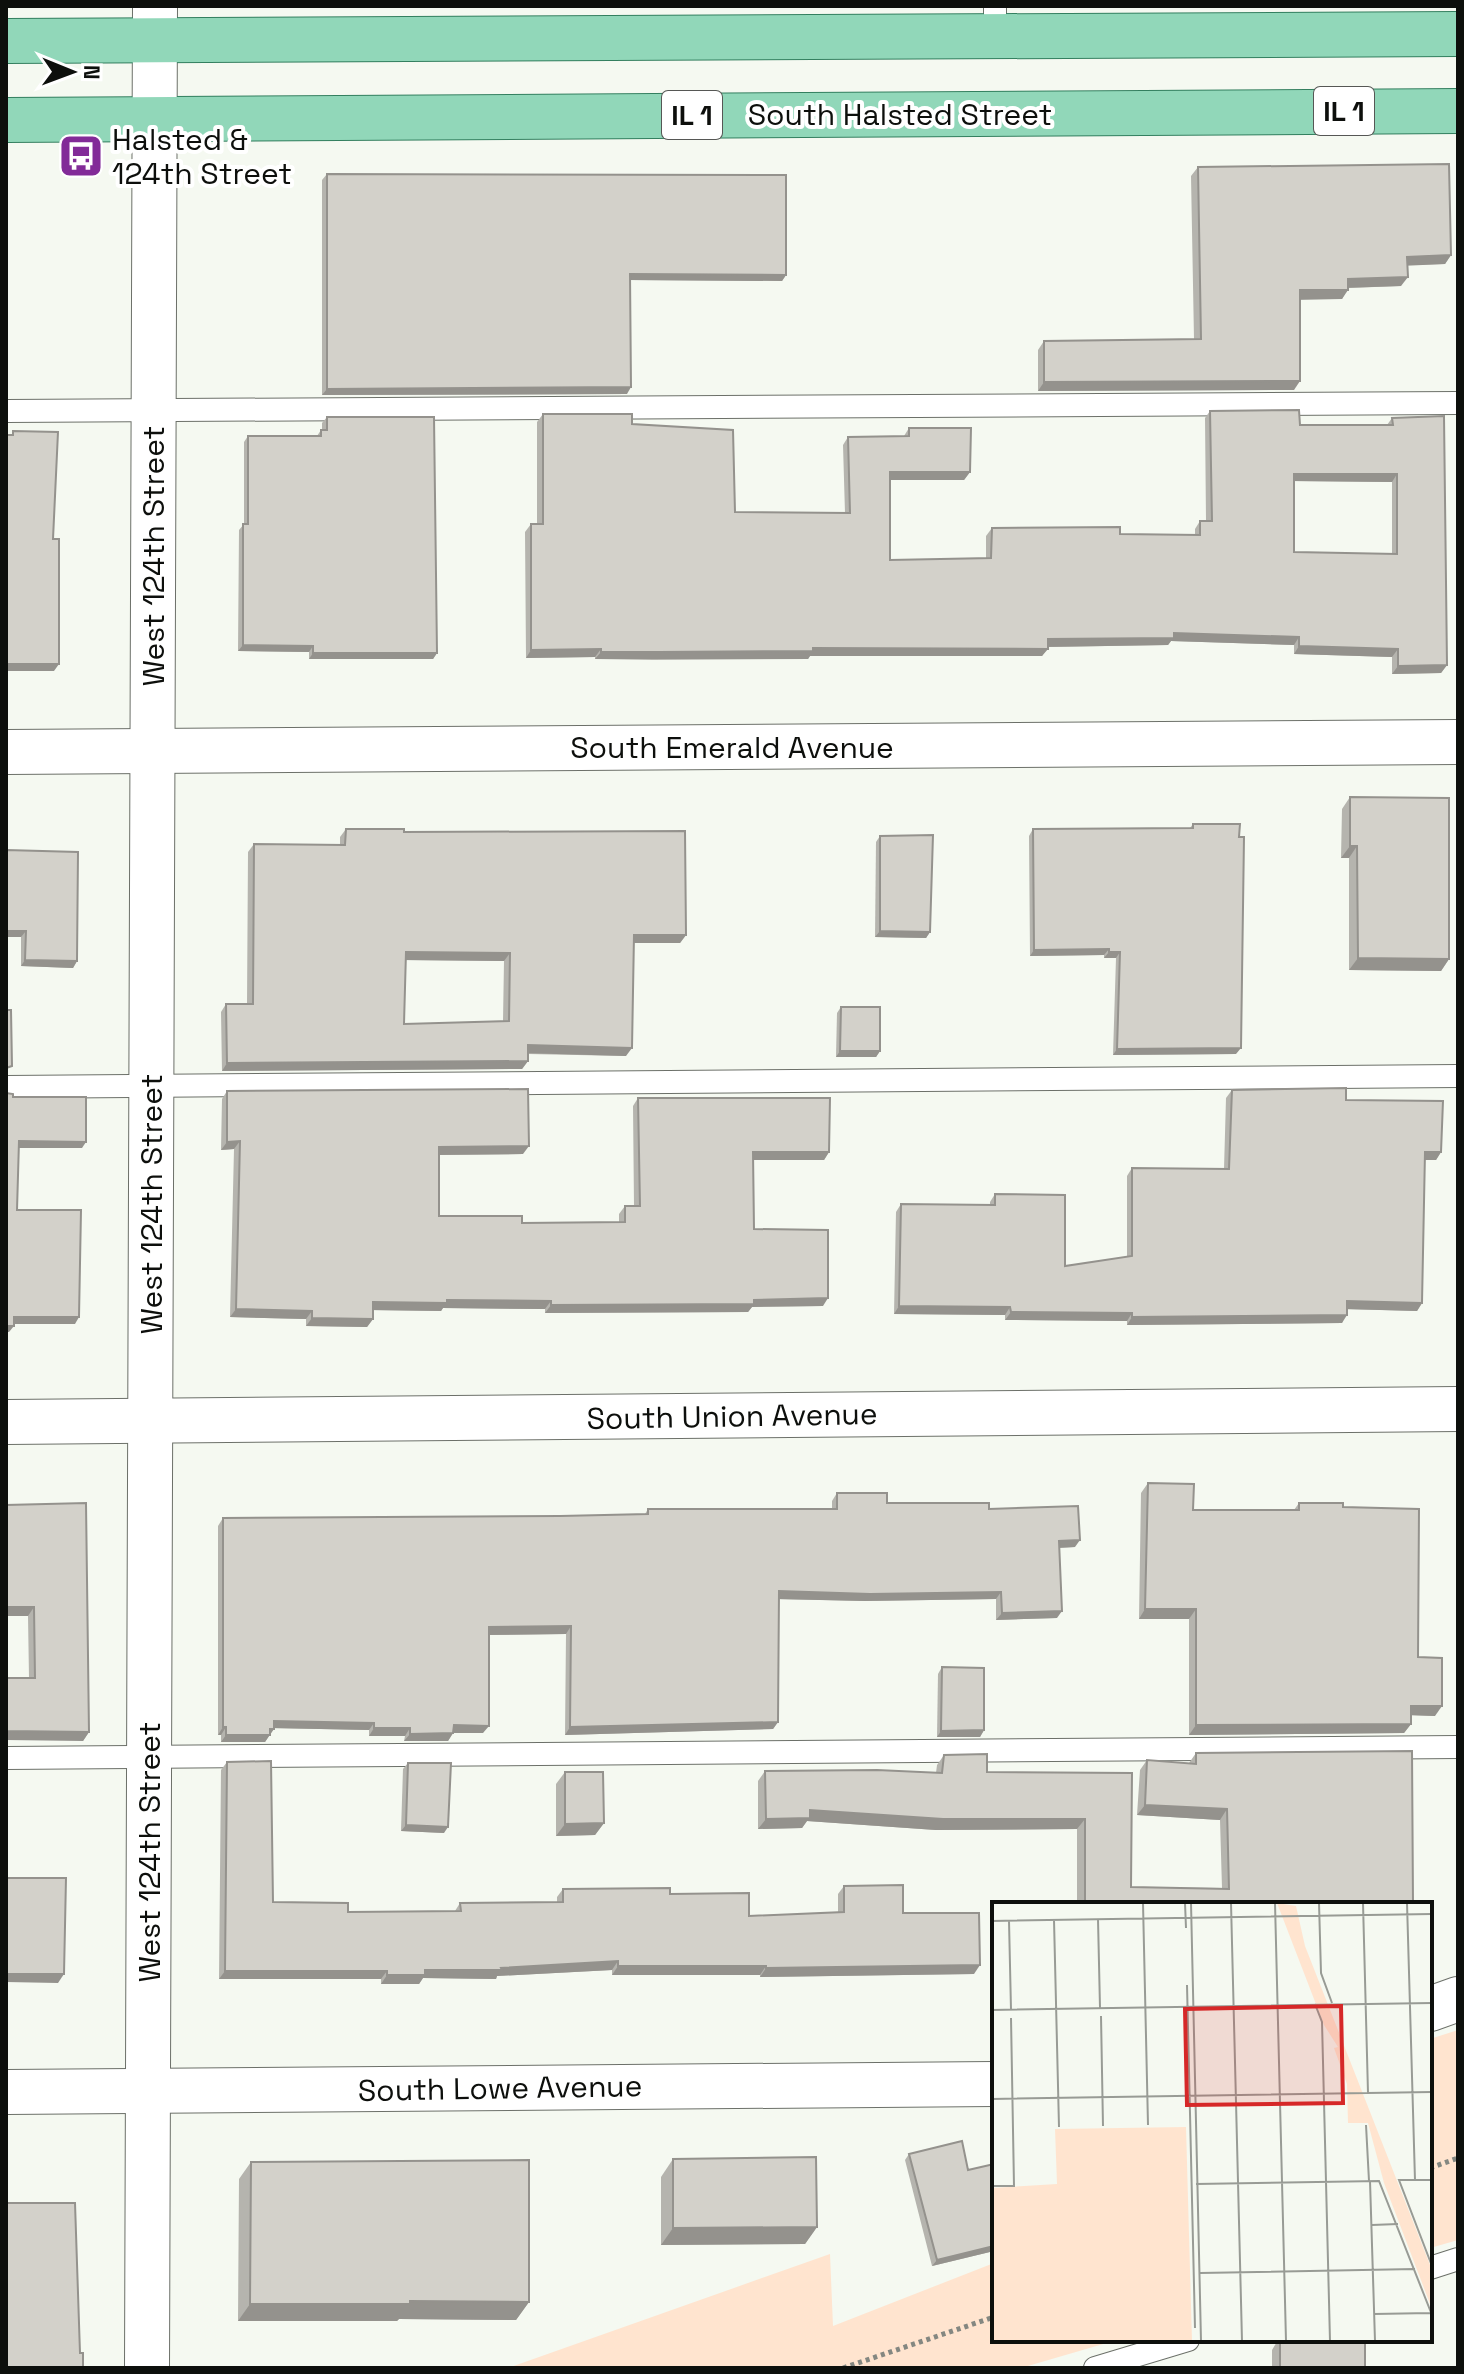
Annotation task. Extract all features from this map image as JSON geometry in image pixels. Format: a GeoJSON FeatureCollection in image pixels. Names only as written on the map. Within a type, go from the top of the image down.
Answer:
{"type":"FeatureCollection","features":[{"type":"Feature","properties":{"kind":"main road"},"geometry":{"type":"LineString","coordinates":[[6,41],[155,23],[1358,20],[1458,34]]}},
{"type":"Feature","properties":{"kind":"main road","name":"South Halsted Street"},"geometry":{"type":"LineString","coordinates":[[6,120],[1458,111]]}},
{"type":"Feature","properties":{"kind":"street","name":"West 124th Street"},"geometry":{"type":"LineString","coordinates":[[147,2368],[155,23]]}},
{"type":"Feature","properties":{"kind":"street","name":"South Emerald Avenue"},"geometry":{"type":"LineString","coordinates":[[6,752],[1458,742]]}},
{"type":"Feature","properties":{"kind":"street","name":"South Union Avenue"},"geometry":{"type":"LineString","coordinates":[[6,1422],[1458,1409]]}},
{"type":"Feature","properties":{"kind":"street"},"geometry":{"type":"LineString","coordinates":[[1432,2008],[1458,1999]]}},
{"type":"Feature","properties":{"kind":"street","name":"South Lowe Avenue"},"geometry":{"type":"LineString","coordinates":[[6,2092],[992,2084]]}},
{"type":"Feature","properties":{"kind":"lane"},"geometry":{"type":"LineString","coordinates":[[6,411],[1458,403]]}},
{"type":"Feature","properties":{"kind":"lane"},"geometry":{"type":"LineString","coordinates":[[6,1087],[1458,1076]]}},
{"type":"Feature","properties":{"kind":"lane"},"geometry":{"type":"LineString","coordinates":[[6,1758],[1458,1747]]}},
{"type":"Feature","properties":{"kind":"lane"},"geometry":{"type":"LineString","coordinates":[[1432,2267],[1458,2259]]}},
{"type":"Feature","properties":{"kind":"lane"},"geometry":{"type":"LineString","coordinates":[[1095,2368],[1123,2364],[1183,2342]]}},
{"type":"Feature","properties":{"kind":"path"},"geometry":{"type":"LineString","coordinates":[[1432,2167],[1458,2158]]}},
{"type":"Feature","properties":{"kind":"path"},"geometry":{"type":"LineString","coordinates":[[843,2368],[992,2318]]}},
{"type":"Feature","properties":{"kind":"shaded area"},"geometry":{"type":"Polygon","coordinates":[[[1458,2030],[1458,2240],[1432,2247],[1432,2038],[1458,2030]]]}},
{"type":"Feature","properties":{"kind":"shaded area"},"geometry":{"type":"Polygon","coordinates":[[[830,2254],[833,2326],[992,2264],[992,2342],[1110,2342],[1021,2368],[508,2368],[830,2254]]]}},
{"type":"Feature","properties":{"kind":"building"},"geometry":{"type":"Polygon","coordinates":[[[1449,164],[1451,255],[1407,257],[1408,277],[1348,279],[1348,290],[1300,290],[1300,381],[1044,382],[1044,341],[1201,339],[1198,167],[1449,164]]]}},
{"type":"Feature","properties":{"kind":"building"},"geometry":{"type":"Polygon","coordinates":[[[327,174],[786,175],[786,275],[630,274],[631,387],[327,389],[327,174]]]}},
{"type":"Feature","properties":{"kind":"building"},"geometry":{"type":"Polygon","coordinates":[[[1299,410],[1300,425],[1393,425],[1392,418],[1444,416],[1447,665],[1398,666],[1398,649],[1299,646],[1299,637],[1174,633],[1174,638],[1048,639],[1048,649],[531,650],[531,524],[543,524],[543,414],[632,414],[632,424],[733,430],[735,512],[850,513],[848,437],[909,436],[909,428],[971,428],[970,472],[890,472],[890,560],[991,558],[992,528],[1120,527],[1120,534],[1200,535],[1200,521],[1212,521],[1210,411],[1299,410]],[[1294,474],[1294,552],[1397,554],[1397,474],[1294,474]]]}},
{"type":"Feature","properties":{"kind":"building"},"geometry":{"type":"Polygon","coordinates":[[[327,417],[434,417],[437,653],[313,653],[313,646],[243,645],[243,524],[248,524],[248,436],[321,436],[321,430],[327,430],[327,417]]]}},
{"type":"Feature","properties":{"kind":"building"},"geometry":{"type":"Polygon","coordinates":[[[13,431],[58,432],[53,539],[59,539],[59,664],[6,664],[6,435],[13,435],[13,431]]]}},
{"type":"Feature","properties":{"kind":"building"},"geometry":{"type":"Polygon","coordinates":[[[1350,797],[1449,798],[1449,959],[1358,958],[1357,846],[1350,846],[1350,797]]]}},
{"type":"Feature","properties":{"kind":"building"},"geometry":{"type":"Polygon","coordinates":[[[1193,824],[1240,824],[1239,837],[1244,837],[1241,1048],[1117,1049],[1120,952],[1109,952],[1109,949],[1034,950],[1033,829],[1193,828],[1193,824]]]}},
{"type":"Feature","properties":{"kind":"building"},"geometry":{"type":"Polygon","coordinates":[[[346,829],[404,829],[404,832],[685,831],[686,935],[634,935],[632,1048],[528,1045],[528,1061],[227,1063],[226,1004],[253,1004],[254,844],[345,845],[346,829]],[[406,952],[404,1024],[509,1021],[510,953],[406,952]]]}},
{"type":"Feature","properties":{"kind":"building"},"geometry":{"type":"Polygon","coordinates":[[[933,835],[930,932],[880,931],[880,836],[933,835]]]}},
{"type":"Feature","properties":{"kind":"building"},"geometry":{"type":"Polygon","coordinates":[[[6,850],[78,852],[77,961],[25,960],[26,931],[6,931],[6,850]]]}},
{"type":"Feature","properties":{"kind":"building"},"geometry":{"type":"Polygon","coordinates":[[[841,1007],[880,1007],[880,1051],[840,1051],[841,1007]]]}},
{"type":"Feature","properties":{"kind":"building"},"geometry":{"type":"Polygon","coordinates":[[[6,1010],[11,1010],[12,1066],[6,1068],[6,1010]]]}},
{"type":"Feature","properties":{"kind":"building"},"geometry":{"type":"Polygon","coordinates":[[[1346,1088],[1346,1100],[1443,1101],[1441,1152],[1425,1152],[1422,1303],[1347,1301],[1347,1315],[1132,1317],[1132,1313],[1011,1312],[1010,1307],[899,1306],[901,1204],[995,1205],[995,1194],[1065,1195],[1065,1266],[1132,1256],[1132,1168],[1229,1169],[1232,1090],[1346,1088]]]}},
{"type":"Feature","properties":{"kind":"building"},"geometry":{"type":"Polygon","coordinates":[[[528,1089],[529,1146],[439,1147],[439,1216],[522,1216],[522,1223],[625,1222],[625,1206],[640,1206],[638,1098],[830,1098],[829,1152],[753,1152],[754,1229],[828,1230],[828,1298],[754,1300],[754,1304],[373,1302],[373,1319],[312,1318],[312,1311],[236,1309],[240,1141],[227,1142],[227,1091],[528,1089]]]}},
{"type":"Feature","properties":{"kind":"building"},"geometry":{"type":"Polygon","coordinates":[[[6,1093],[13,1094],[13,1097],[86,1097],[86,1142],[19,1141],[17,1210],[81,1210],[79,1317],[14,1317],[14,1326],[6,1326],[6,1093]]]}},
{"type":"Feature","properties":{"kind":"building"},"geometry":{"type":"Polygon","coordinates":[[[1148,1483],[1194,1484],[1193,1510],[1299,1510],[1299,1503],[1419,1509],[1418,1657],[1442,1658],[1442,1706],[1411,1706],[1411,1724],[1196,1725],[1196,1609],[1145,1609],[1148,1483]]]}},
{"type":"Feature","properties":{"kind":"building"},"geometry":{"type":"Polygon","coordinates":[[[837,1493],[887,1493],[887,1503],[989,1503],[989,1509],[1078,1506],[1080,1540],[1059,1541],[1062,1611],[1002,1613],[1001,1592],[870,1594],[779,1591],[778,1722],[570,1727],[571,1626],[489,1627],[489,1726],[454,1725],[453,1733],[410,1734],[410,1728],[374,1728],[374,1723],[274,1721],[270,1735],[226,1735],[226,1727],[223,1727],[223,1518],[560,1516],[648,1514],[648,1509],[837,1509],[837,1493]]]}},
{"type":"Feature","properties":{"kind":"building"},"geometry":{"type":"Polygon","coordinates":[[[86,1503],[89,1732],[6,1731],[6,1678],[35,1678],[34,1607],[6,1607],[6,1505],[86,1503]]]}},
{"type":"Feature","properties":{"kind":"building"},"geometry":{"type":"Polygon","coordinates":[[[942,1667],[984,1668],[984,1730],[941,1731],[942,1667]]]}},
{"type":"Feature","properties":{"kind":"building"},"geometry":{"type":"Polygon","coordinates":[[[1412,1751],[1413,1902],[1085,1902],[1085,1819],[943,1819],[810,1810],[810,1818],[766,1819],[765,1771],[942,1773],[944,1755],[987,1754],[987,1772],[1132,1773],[1131,1887],[1229,1889],[1227,1809],[1145,1805],[1147,1760],[1196,1764],[1196,1753],[1412,1751]]]}},
{"type":"Feature","properties":{"kind":"building"},"geometry":{"type":"Polygon","coordinates":[[[271,1761],[273,1902],[348,1903],[348,1912],[461,1911],[460,1903],[563,1902],[563,1889],[670,1888],[670,1894],[749,1893],[749,1916],[844,1912],[844,1886],[903,1885],[903,1913],[979,1913],[980,1965],[766,1968],[618,1966],[618,1961],[502,1970],[425,1970],[425,1975],[387,1975],[387,1971],[225,1971],[227,1762],[271,1761]]]}},
{"type":"Feature","properties":{"kind":"building"},"geometry":{"type":"Polygon","coordinates":[[[408,1763],[451,1763],[448,1827],[406,1825],[408,1763]]]}},
{"type":"Feature","properties":{"kind":"building"},"geometry":{"type":"Polygon","coordinates":[[[565,1772],[603,1772],[604,1823],[565,1824],[565,1772]]]}},
{"type":"Feature","properties":{"kind":"building"},"geometry":{"type":"Polygon","coordinates":[[[6,1878],[66,1878],[64,1974],[6,1974],[6,1878]]]}},
{"type":"Feature","properties":{"kind":"building"},"geometry":{"type":"Polygon","coordinates":[[[962,2141],[968,2170],[992,2164],[992,2246],[937,2260],[909,2154],[962,2141]]]}},
{"type":"Feature","properties":{"kind":"building"},"geometry":{"type":"Polygon","coordinates":[[[816,2157],[817,2227],[673,2228],[673,2159],[816,2157]]]}},
{"type":"Feature","properties":{"kind":"building"},"geometry":{"type":"Polygon","coordinates":[[[529,2160],[529,2302],[250,2304],[251,2162],[529,2160]]]}},
{"type":"Feature","properties":{"kind":"building"},"geometry":{"type":"Polygon","coordinates":[[[6,2203],[75,2203],[83,2368],[6,2368],[6,2203]]]}},
{"type":"Feature","properties":{"kind":"building"},"geometry":{"type":"Polygon","coordinates":[[[1280,2342],[1365,2342],[1365,2368],[1280,2368],[1280,2342]]]}},
{"type":"Feature","properties":{"kind":"place","name":"Halsted & 124th Street"},"geometry":{"type":"Point","coordinates":[81,156]}}]}
